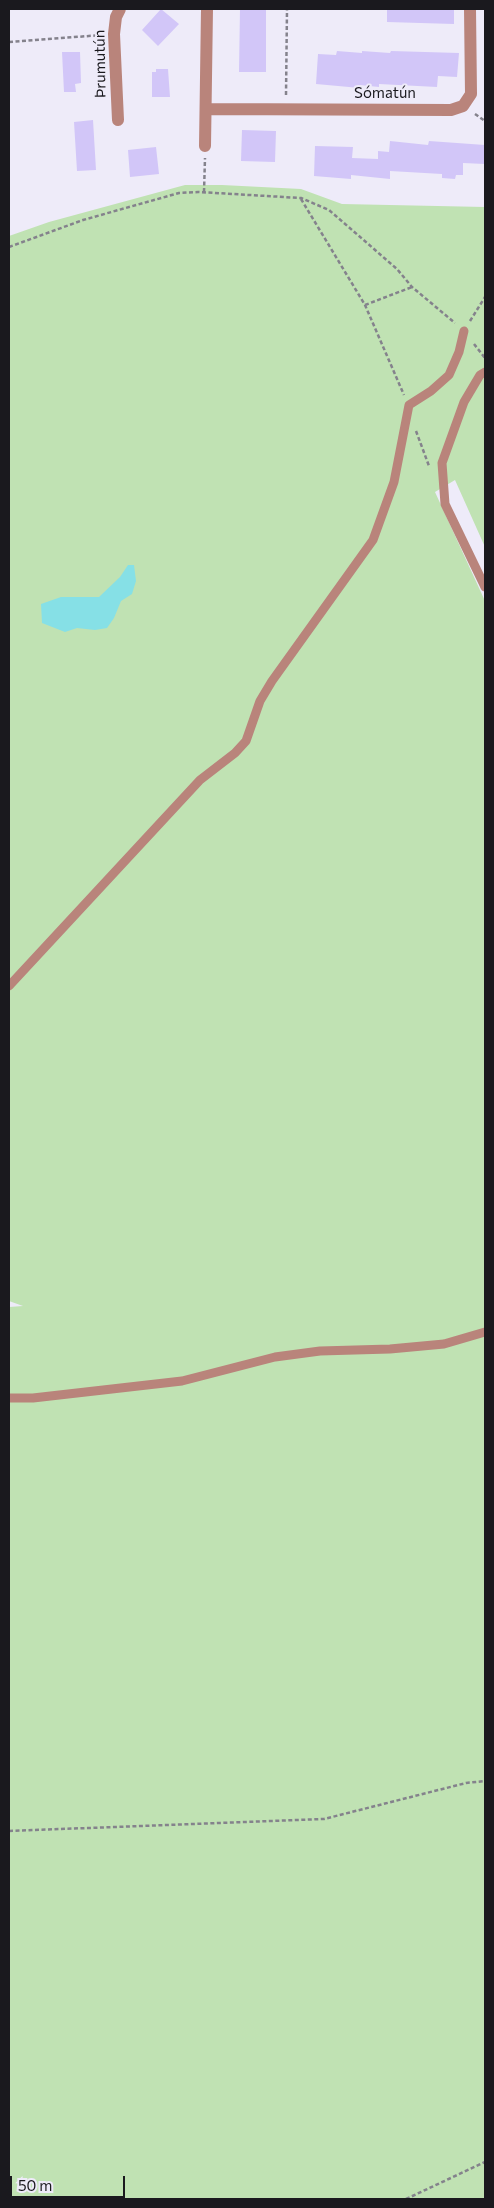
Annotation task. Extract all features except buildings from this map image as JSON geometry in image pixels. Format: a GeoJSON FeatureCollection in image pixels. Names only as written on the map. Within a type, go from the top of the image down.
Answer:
{"type":"FeatureCollection","features":[{"type":"Feature","properties":{"kind":"street","name":"Þrumutún"},"geometry":{"type":"LineString","coordinates":[[118,120],[114,34],[116,17],[120,9]]}},
{"type":"Feature","properties":{"kind":"street"},"geometry":{"type":"LineString","coordinates":[[205,146],[207,9]]}},
{"type":"Feature","properties":{"kind":"street","name":"Sómatún"},"geometry":{"type":"LineString","coordinates":[[206,109],[451,110],[463,106],[471,94],[470,9]]}},
{"type":"Feature","properties":{"kind":"lane"},"geometry":{"type":"LineString","coordinates":[[9,986],[200,780],[246,741],[260,700],[272,681],[373,540],[394,482],[409,405],[431,391],[450,375],[459,352],[464,331]]}},
{"type":"Feature","properties":{"kind":"lane"},"geometry":{"type":"LineString","coordinates":[[485,372],[480,376],[464,402],[442,463],[445,504],[485,587]]}},
{"type":"Feature","properties":{"kind":"lane"},"geometry":{"type":"LineString","coordinates":[[9,1398],[33,1398],[182,1381],[276,1357],[320,1351],[390,1349],[444,1344],[485,1332]]}},
{"type":"Feature","properties":{"kind":"path"},"geometry":{"type":"LineString","coordinates":[[286,109],[287,9]]}},
{"type":"Feature","properties":{"kind":"path"},"geometry":{"type":"LineString","coordinates":[[9,42],[114,34]]}},
{"type":"Feature","properties":{"kind":"path"},"geometry":{"type":"LineString","coordinates":[[204,192],[205,146]]}},
{"type":"Feature","properties":{"kind":"path"},"geometry":{"type":"LineString","coordinates":[[9,247],[82,220],[179,193],[204,192],[300,198],[329,210],[396,270],[412,287],[464,331],[485,358]]}},
{"type":"Feature","properties":{"kind":"path"},"geometry":{"type":"LineString","coordinates":[[300,198],[365,305],[409,405]]}},
{"type":"Feature","properties":{"kind":"path"},"geometry":{"type":"LineString","coordinates":[[365,305],[412,287]]}},
{"type":"Feature","properties":{"kind":"path"},"geometry":{"type":"LineString","coordinates":[[464,331],[485,297]]}},
{"type":"Feature","properties":{"kind":"path"},"geometry":{"type":"LineString","coordinates":[[415,428],[431,471]]}},
{"type":"Feature","properties":{"kind":"path"},"geometry":{"type":"LineString","coordinates":[[9,1831],[324,1819],[466,1782],[485,1781]]}},
{"type":"Feature","properties":{"kind":"path"},"geometry":{"type":"LineString","coordinates":[[406,2199],[485,2162]]}},
{"type":"Feature","properties":{"kind":"green space"},"geometry":{"type":"Polygon","coordinates":[[[185,185],[301,189],[342,204],[485,207],[485,547],[455,480],[435,492],[485,601],[485,2199],[9,2199],[9,1307],[23,1306],[9,1301],[9,236],[49,222],[185,185]]]}},
{"type":"Feature","properties":{"kind":"water"},"geometry":{"type":"Polygon","coordinates":[[[128,565],[134,565],[136,581],[132,594],[121,601],[114,618],[107,628],[95,630],[77,628],[65,632],[42,623],[41,604],[61,597],[99,597],[120,577],[128,565]]]}}]}
